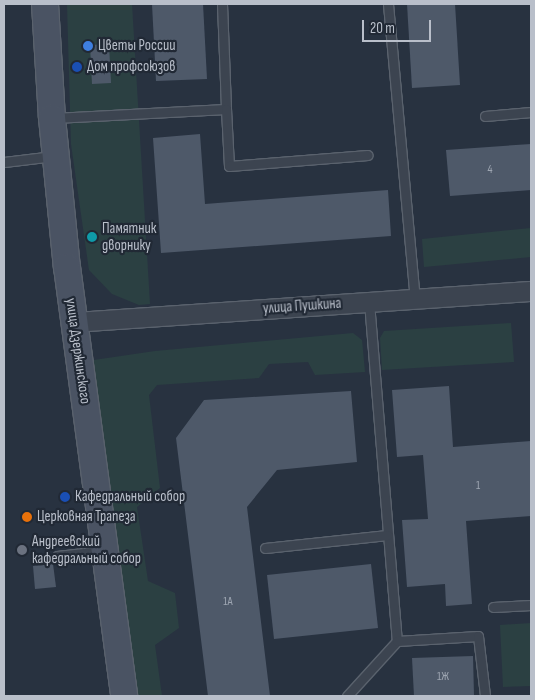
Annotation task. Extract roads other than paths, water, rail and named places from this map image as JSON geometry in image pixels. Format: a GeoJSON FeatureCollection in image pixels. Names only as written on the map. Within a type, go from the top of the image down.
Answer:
{"type":"FeatureCollection","features":[{"type":"Feature","properties":{"kind":"street","name":"улица Дзержинского"},"geometry":{"type":"LineString","coordinates":[[45,4],[55,156],[74,322],[124,696]]}},
{"type":"Feature","properties":{"kind":"street","name":"улица Пушкина"},"geometry":{"type":"LineString","coordinates":[[74,322],[531,291]]}},
{"type":"Feature","properties":{"kind":"lane"},"geometry":{"type":"LineString","coordinates":[[222,4],[229,166],[368,155]]}},
{"type":"Feature","properties":{"kind":"lane"},"geometry":{"type":"LineString","coordinates":[[388,4],[415,299]]}},
{"type":"Feature","properties":{"kind":"lane"},"geometry":{"type":"LineString","coordinates":[[52,118],[226,109]]}},
{"type":"Feature","properties":{"kind":"lane"},"geometry":{"type":"LineString","coordinates":[[484,116],[531,112]]}},
{"type":"Feature","properties":{"kind":"lane"},"geometry":{"type":"LineString","coordinates":[[4,162],[55,156]]}},
{"type":"Feature","properties":{"kind":"lane"},"geometry":{"type":"LineString","coordinates":[[369,302],[397,641]]}},
{"type":"Feature","properties":{"kind":"lane"},"geometry":{"type":"LineString","coordinates":[[265,548],[387,536]]}},
{"type":"Feature","properties":{"kind":"lane"},"geometry":{"type":"LineString","coordinates":[[57,556],[104,551]]}},
{"type":"Feature","properties":{"kind":"lane"},"geometry":{"type":"LineString","coordinates":[[493,607],[531,605]]}},
{"type":"Feature","properties":{"kind":"lane"},"geometry":{"type":"LineString","coordinates":[[347,696],[397,641],[478,636],[485,696]]}},
{"type":"Feature","properties":{"kind":"place","name":"Цветы России"},"geometry":{"type":"Point","coordinates":[88,46]}},
{"type":"Feature","properties":{"kind":"place","name":"Дом профсоюзов"},"geometry":{"type":"Point","coordinates":[77,67]}},
{"type":"Feature","properties":{"kind":"place","name":"Памятник дворнику"},"geometry":{"type":"Point","coordinates":[92,237]}},
{"type":"Feature","properties":{"kind":"place","name":"Кафедральный собор"},"geometry":{"type":"Point","coordinates":[65,497]}},
{"type":"Feature","properties":{"kind":"place","name":"Церковная Трапеза"},"geometry":{"type":"Point","coordinates":[27,517]}},
{"type":"Feature","properties":{"kind":"place","name":"Андреевский кафедральный собор"},"geometry":{"type":"Point","coordinates":[22,550]}}]}
